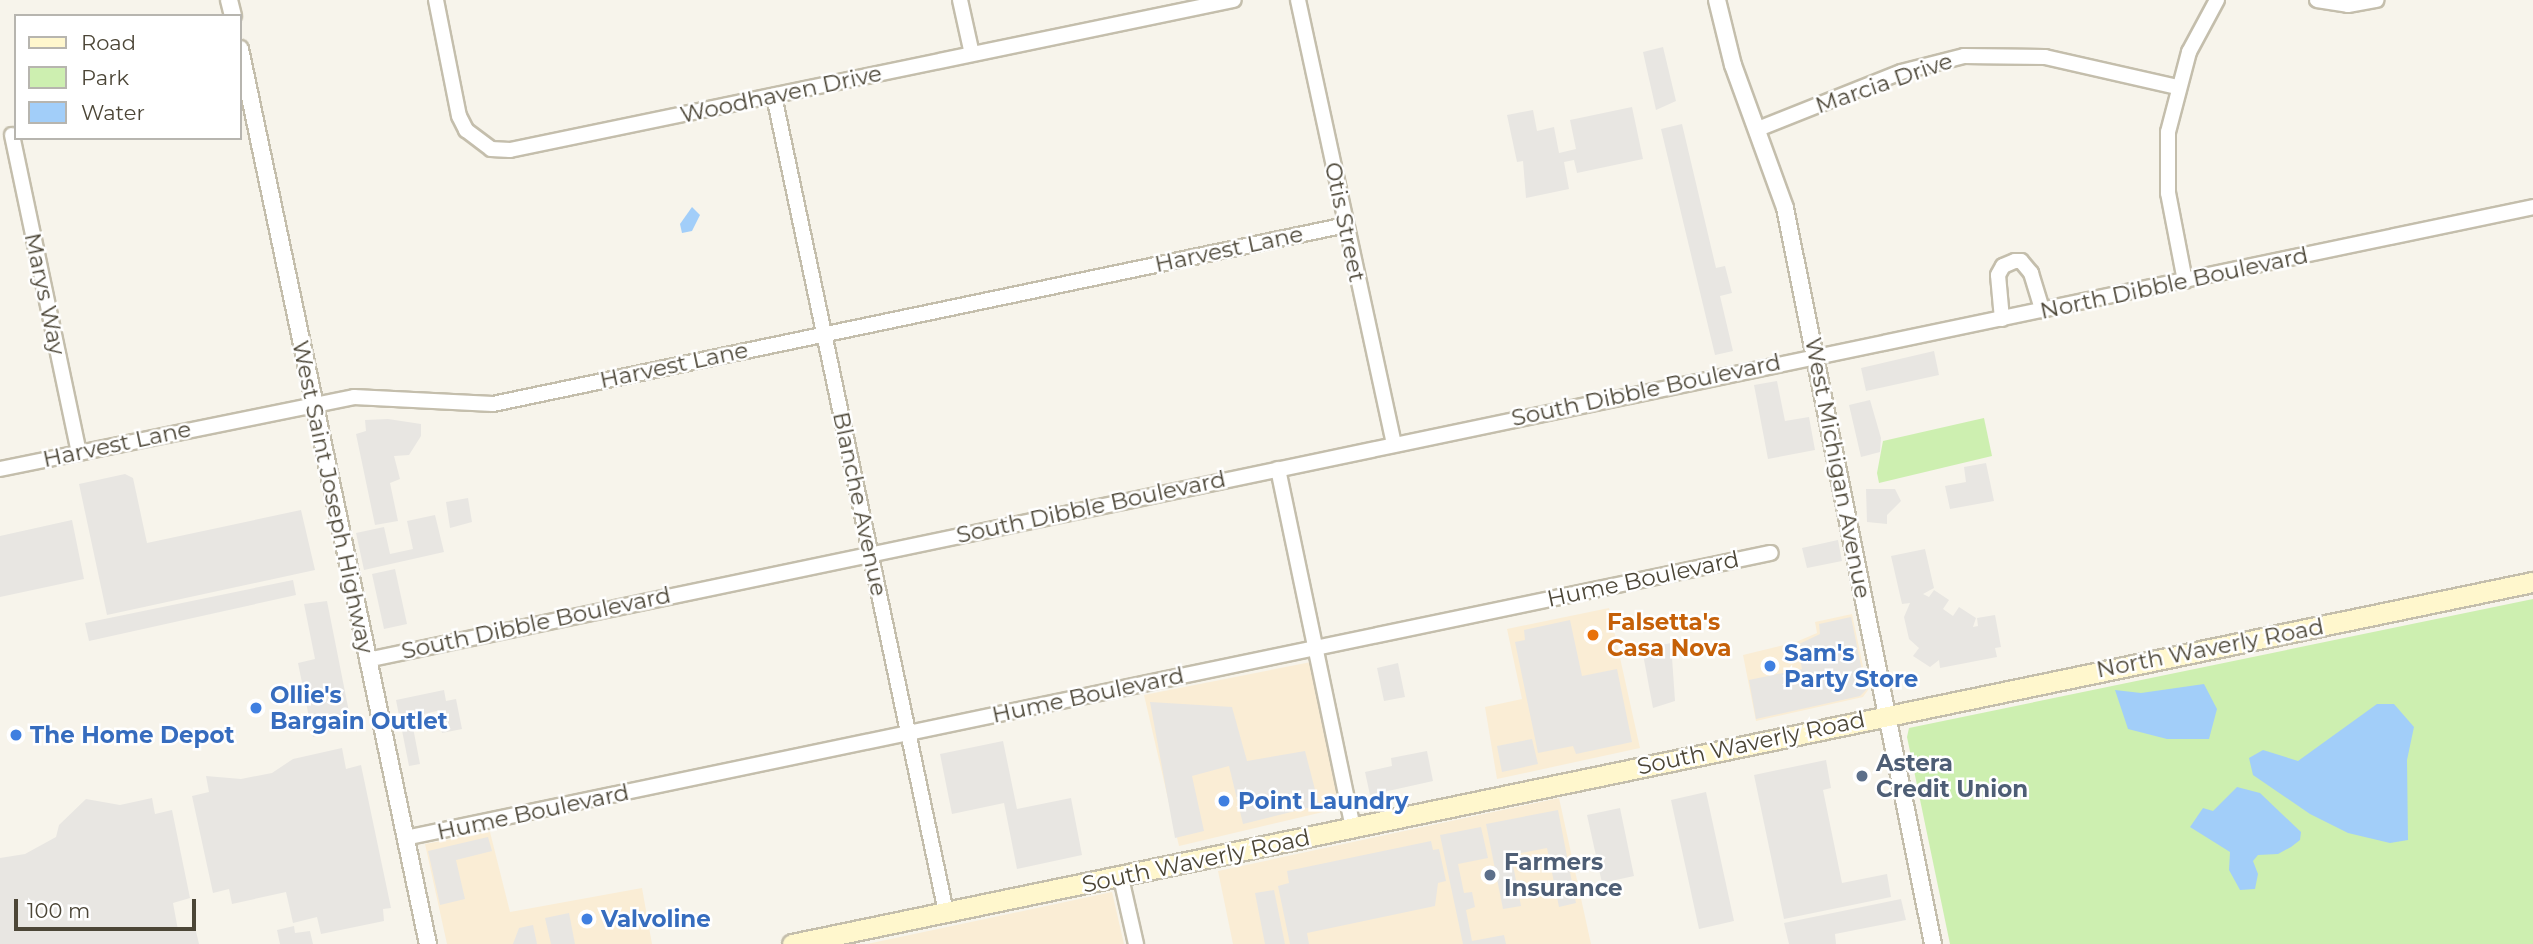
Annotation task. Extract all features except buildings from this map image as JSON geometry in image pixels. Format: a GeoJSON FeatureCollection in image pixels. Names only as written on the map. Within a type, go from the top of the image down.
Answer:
{"type":"FeatureCollection","features":[{"type":"Feature","properties":{"kind":"main road","name":"North Waverly Road"},"geometry":{"type":"LineString","coordinates":[[1887,714],[2533,582]]}},
{"type":"Feature","properties":{"kind":"main road","name":"South Waverly Road"},"geometry":{"type":"LineString","coordinates":[[792,944],[1121,878],[1887,714]]}},
{"type":"Feature","properties":{"kind":"street","name":"Woodhaven Drive"},"geometry":{"type":"LineString","coordinates":[[436,0],[459,116],[477,142],[491,149],[510,150],[1234,0]]}},
{"type":"Feature","properties":{"kind":"street"},"geometry":{"type":"LineString","coordinates":[[960,0],[972,54]]}},
{"type":"Feature","properties":{"kind":"street","name":"Otis Street"},"geometry":{"type":"LineString","coordinates":[[1298,0],[1394,443]]}},
{"type":"Feature","properties":{"kind":"street","name":"West Michigan Avenue"},"geometry":{"type":"LineString","coordinates":[[1717,0],[1733,65],[1785,208],[1933,944]]}},
{"type":"Feature","properties":{"kind":"street"},"geometry":{"type":"LineString","coordinates":[[2185,281],[2166,159],[2176,87],[2200,28],[2217,0]]}},
{"type":"Feature","properties":{"kind":"street"},"geometry":{"type":"LineString","coordinates":[[2316,0],[2348,5],[2377,0]]}},
{"type":"Feature","properties":{"kind":"street","name":"Marcia Drive"},"geometry":{"type":"LineString","coordinates":[[1758,129],[1901,72],[1964,56],[2045,57],[2176,87]]}},
{"type":"Feature","properties":{"kind":"street","name":"West Saint Joseph Highway"},"geometry":{"type":"LineString","coordinates":[[243,85],[314,403],[428,944]]}},
{"type":"Feature","properties":{"kind":"street","name":"Blanche Avenue"},"geometry":{"type":"LineString","coordinates":[[774,96],[946,912]]}},
{"type":"Feature","properties":{"kind":"street","name":"Marys Way"},"geometry":{"type":"LineString","coordinates":[[9,136],[79,453]]}},
{"type":"Feature","properties":{"kind":"street","name":"North Dibble Boulevard"},"geometry":{"type":"LineString","coordinates":[[1815,355],[2002,319],[2533,207]]}},
{"type":"Feature","properties":{"kind":"street","name":"Harvest Lane"},"geometry":{"type":"LineString","coordinates":[[0,469],[314,403],[370,395],[493,404],[1346,225]]}},
{"type":"Feature","properties":{"kind":"street"},"geometry":{"type":"LineString","coordinates":[[2002,319],[1998,275],[2003,266],[2015,261],[2021,261],[2031,273],[2042,310]]}},
{"type":"Feature","properties":{"kind":"street","name":"South Dibble Boulevard"},"geometry":{"type":"LineString","coordinates":[[368,660],[1815,355]]}},
{"type":"Feature","properties":{"kind":"street"},"geometry":{"type":"LineString","coordinates":[[1278,469],[1353,827]]}},
{"type":"Feature","properties":{"kind":"street","name":"Hume Boulevard"},"geometry":{"type":"LineString","coordinates":[[405,838],[1771,553]]}},
{"type":"Feature","properties":{"kind":"street"},"geometry":{"type":"LineString","coordinates":[[1121,878],[1136,944]]}},
{"type":"Feature","properties":{"kind":"shaded area"},"geometry":{"type":"Polygon","coordinates":[[[1663,47],[1676,101],[1656,110],[1643,52],[1663,47]]]}},
{"type":"Feature","properties":{"kind":"shaded area"},"geometry":{"type":"Polygon","coordinates":[[[1632,107],[1643,159],[1577,173],[1574,160],[1564,162],[1569,189],[1526,198],[1523,161],[1517,162],[1507,115],[1533,110],[1537,131],[1554,127],[1559,153],[1576,149],[1570,120],[1632,107]]]}},
{"type":"Feature","properties":{"kind":"shaded area"},"geometry":{"type":"Polygon","coordinates":[[[1682,124],[1716,268],[1725,266],[1732,293],[1720,296],[1733,351],[1715,355],[1661,129],[1682,124]]]}},
{"type":"Feature","properties":{"kind":"shaded area"},"geometry":{"type":"Polygon","coordinates":[[[1934,351],[1939,375],[1866,391],[1861,368],[1934,351]]]}},
{"type":"Feature","properties":{"kind":"shaded area"},"geometry":{"type":"Polygon","coordinates":[[[1777,381],[1785,421],[1809,417],[1815,450],[1768,459],[1754,385],[1777,381]]]}},
{"type":"Feature","properties":{"kind":"shaded area"},"geometry":{"type":"Polygon","coordinates":[[[1870,400],[1881,438],[1880,452],[1861,457],[1849,405],[1870,400]]]}},
{"type":"Feature","properties":{"kind":"shaded area"},"geometry":{"type":"Polygon","coordinates":[[[388,419],[421,424],[421,436],[409,455],[394,456],[400,479],[390,483],[398,521],[375,525],[356,434],[366,431],[365,420],[388,419]]]}},
{"type":"Feature","properties":{"kind":"shaded area"},"geometry":{"type":"Polygon","coordinates":[[[1986,463],[1994,501],[1950,509],[1945,486],[1966,482],[1964,467],[1986,463]]]}},
{"type":"Feature","properties":{"kind":"shaded area"},"geometry":{"type":"Polygon","coordinates":[[[125,474],[133,478],[147,543],[301,510],[315,570],[107,615],[79,484],[125,474]]]}},
{"type":"Feature","properties":{"kind":"shaded area"},"geometry":{"type":"Polygon","coordinates":[[[1866,489],[1895,489],[1901,501],[1887,515],[1887,524],[1867,522],[1866,489]]]}},
{"type":"Feature","properties":{"kind":"shaded area"},"geometry":{"type":"Polygon","coordinates":[[[468,498],[472,522],[450,528],[446,502],[468,498]]]}},
{"type":"Feature","properties":{"kind":"shaded area"},"geometry":{"type":"Polygon","coordinates":[[[435,515],[444,552],[364,570],[356,533],[384,527],[390,554],[413,549],[407,521],[435,515]]]}},
{"type":"Feature","properties":{"kind":"shaded area"},"geometry":{"type":"Polygon","coordinates":[[[72,520],[84,579],[0,597],[0,536],[72,520]]]}},
{"type":"Feature","properties":{"kind":"shaded area"},"geometry":{"type":"Polygon","coordinates":[[[1838,540],[1842,561],[1807,568],[1802,548],[1838,540]]]}},
{"type":"Feature","properties":{"kind":"shaded area"},"geometry":{"type":"Polygon","coordinates":[[[1925,549],[1934,588],[1923,594],[1929,597],[1934,590],[1949,600],[1943,609],[1953,616],[1959,607],[1976,618],[1973,627],[1978,626],[1977,618],[1995,615],[2001,647],[1995,648],[1997,657],[1940,668],[1939,660],[1930,667],[1913,656],[1919,648],[1909,639],[1904,617],[1910,603],[1902,604],[1891,556],[1925,549]]]}},
{"type":"Feature","properties":{"kind":"shaded area"},"geometry":{"type":"Polygon","coordinates":[[[395,569],[407,624],[384,629],[372,574],[395,569]]]}},
{"type":"Feature","properties":{"kind":"shaded area"},"geometry":{"type":"Polygon","coordinates":[[[293,580],[296,595],[89,641],[85,623],[293,580]]]}},
{"type":"Feature","properties":{"kind":"shaded area"},"geometry":{"type":"Polygon","coordinates":[[[327,601],[351,722],[313,737],[298,663],[315,659],[304,604],[327,601]]]}},
{"type":"Feature","properties":{"kind":"shaded area"},"geometry":{"type":"Polygon","coordinates":[[[1609,608],[1640,748],[1497,779],[1485,707],[1522,699],[1507,629],[1609,608]]]}},
{"type":"Feature","properties":{"kind":"shaded area"},"geometry":{"type":"Polygon","coordinates":[[[1852,614],[1868,690],[1863,697],[1756,721],[1743,655],[1796,642],[1817,633],[1815,622],[1852,614]]]}},
{"type":"Feature","properties":{"kind":"shaded area"},"geometry":{"type":"Polygon","coordinates":[[[1851,617],[1866,690],[1860,696],[1756,719],[1749,680],[1802,669],[1797,645],[1820,634],[1819,624],[1851,617]]]}},
{"type":"Feature","properties":{"kind":"shaded area"},"geometry":{"type":"Polygon","coordinates":[[[1570,620],[1582,676],[1617,669],[1632,742],[1576,754],[1573,746],[1538,753],[1515,642],[1525,640],[1524,630],[1570,620]]]}},
{"type":"Feature","properties":{"kind":"shaded area"},"geometry":{"type":"Polygon","coordinates":[[[1671,643],[1675,701],[1653,708],[1642,649],[1671,643]]]}},
{"type":"Feature","properties":{"kind":"shaded area"},"geometry":{"type":"Polygon","coordinates":[[[1311,662],[1340,808],[1179,846],[1144,695],[1311,662]]]}},
{"type":"Feature","properties":{"kind":"shaded area"},"geometry":{"type":"Polygon","coordinates":[[[1398,663],[1405,697],[1384,701],[1377,668],[1398,663]]]}},
{"type":"Feature","properties":{"kind":"shaded area"},"geometry":{"type":"Polygon","coordinates":[[[444,690],[446,701],[456,699],[462,729],[442,733],[437,711],[411,717],[420,764],[409,766],[396,700],[444,690]]]}},
{"type":"Feature","properties":{"kind":"shaded area"},"geometry":{"type":"Polygon","coordinates":[[[1150,702],[1232,707],[1247,761],[1305,751],[1319,805],[1243,824],[1229,766],[1192,776],[1204,831],[1175,838],[1150,702]]]}},
{"type":"Feature","properties":{"kind":"shaded area"},"geometry":{"type":"Polygon","coordinates":[[[1532,739],[1538,764],[1502,772],[1497,746],[1532,739]]]}},
{"type":"Feature","properties":{"kind":"shaded area"},"geometry":{"type":"Polygon","coordinates":[[[1003,741],[1017,809],[1071,798],[1082,855],[1017,869],[1004,803],[952,814],[940,754],[1003,741]]]}},
{"type":"Feature","properties":{"kind":"shaded area"},"geometry":{"type":"Polygon","coordinates":[[[342,748],[346,769],[361,765],[391,908],[383,909],[384,921],[321,934],[317,917],[293,923],[286,892],[232,904],[229,889],[213,893],[192,796],[209,792],[206,776],[241,779],[272,773],[293,759],[342,748]]]}},
{"type":"Feature","properties":{"kind":"shaded area"},"geometry":{"type":"Polygon","coordinates":[[[1427,751],[1433,781],[1370,795],[1365,772],[1392,766],[1391,758],[1427,751]]]}},
{"type":"Feature","properties":{"kind":"shaded area"},"geometry":{"type":"Polygon","coordinates":[[[1826,760],[1831,788],[1823,790],[1842,883],[1887,874],[1891,897],[1784,919],[1754,775],[1826,760]]]}},
{"type":"Feature","properties":{"kind":"shaded area"},"geometry":{"type":"Polygon","coordinates":[[[1706,792],[1734,921],[1699,929],[1671,800],[1706,792]]]}},
{"type":"Feature","properties":{"kind":"shaded area"},"geometry":{"type":"Polygon","coordinates":[[[152,798],[155,814],[172,810],[190,898],[173,903],[178,930],[195,927],[199,944],[0,944],[0,858],[25,854],[56,837],[59,825],[86,799],[120,805],[152,798]]]}},
{"type":"Feature","properties":{"kind":"shaded area"},"geometry":{"type":"Polygon","coordinates":[[[1559,798],[1591,944],[1233,944],[1218,871],[1559,798]]]}},
{"type":"Feature","properties":{"kind":"shaded area"},"geometry":{"type":"Polygon","coordinates":[[[1620,808],[1634,876],[1602,883],[1587,815],[1620,808]]]}},
{"type":"Feature","properties":{"kind":"shaded area"},"geometry":{"type":"Polygon","coordinates":[[[1558,810],[1576,903],[1559,907],[1547,848],[1511,855],[1521,906],[1503,909],[1486,824],[1558,810]]]}},
{"type":"Feature","properties":{"kind":"shaded area"},"geometry":{"type":"Polygon","coordinates":[[[1481,827],[1488,858],[1458,864],[1464,893],[1472,892],[1475,907],[1466,910],[1472,941],[1504,935],[1506,944],[1463,944],[1440,835],[1481,827]]]}},
{"type":"Feature","properties":{"kind":"shaded area"},"geometry":{"type":"Polygon","coordinates":[[[490,832],[510,912],[642,888],[652,944],[447,944],[425,844],[490,832]]]}},
{"type":"Feature","properties":{"kind":"shaded area"},"geometry":{"type":"Polygon","coordinates":[[[488,837],[492,851],[456,860],[465,899],[440,905],[428,851],[488,837]]]}},
{"type":"Feature","properties":{"kind":"shaded area"},"geometry":{"type":"Polygon","coordinates":[[[1431,841],[1433,850],[1439,849],[1446,881],[1438,883],[1435,906],[1307,933],[1309,944],[1290,944],[1278,886],[1289,883],[1287,871],[1431,841]]]}},
{"type":"Feature","properties":{"kind":"shaded area"},"geometry":{"type":"Polygon","coordinates":[[[1274,890],[1285,944],[1265,944],[1255,893],[1274,890]]]}},
{"type":"Feature","properties":{"kind":"shaded area"},"geometry":{"type":"Polygon","coordinates":[[[1112,892],[1124,944],[867,944],[1112,892]]]}},
{"type":"Feature","properties":{"kind":"shaded area"},"geometry":{"type":"Polygon","coordinates":[[[1901,899],[1906,920],[1835,934],[1836,944],[1789,944],[1784,923],[1901,899]]]}},
{"type":"Feature","properties":{"kind":"shaded area"},"geometry":{"type":"Polygon","coordinates":[[[569,913],[575,944],[551,944],[545,918],[569,913]]]}},
{"type":"Feature","properties":{"kind":"shaded area"},"geometry":{"type":"Polygon","coordinates":[[[533,925],[537,944],[513,944],[519,928],[533,925]]]}},
{"type":"Feature","properties":{"kind":"shaded area"},"geometry":{"type":"Polygon","coordinates":[[[294,926],[295,933],[310,931],[313,944],[280,944],[277,930],[294,926]]]}},
{"type":"Feature","properties":{"kind":"green space"},"geometry":{"type":"Polygon","coordinates":[[[1984,418],[1992,456],[1879,483],[1877,473],[1883,441],[1984,418]]]}},
{"type":"Feature","properties":{"kind":"green space"},"geometry":{"type":"Polygon","coordinates":[[[2533,599],[2533,944],[1950,944],[1907,737],[1909,728],[2533,599]]]}},
{"type":"Feature","properties":{"kind":"water"},"geometry":{"type":"Polygon","coordinates":[[[692,207],[700,215],[692,231],[682,233],[680,224],[692,207]]]}},
{"type":"Feature","properties":{"kind":"water"},"geometry":{"type":"Polygon","coordinates":[[[2204,684],[2217,709],[2209,739],[2167,739],[2128,729],[2115,690],[2141,693],[2204,684]]]}},
{"type":"Feature","properties":{"kind":"water"},"geometry":{"type":"Polygon","coordinates":[[[2377,704],[2394,704],[2414,727],[2407,760],[2408,840],[2390,843],[2348,833],[2310,814],[2253,775],[2249,758],[2263,750],[2298,761],[2377,704]]]}},
{"type":"Feature","properties":{"kind":"water"},"geometry":{"type":"Polygon","coordinates":[[[2237,787],[2260,793],[2301,832],[2300,840],[2291,847],[2278,854],[2258,855],[2253,861],[2258,874],[2255,889],[2240,890],[2229,870],[2230,852],[2190,827],[2203,808],[2213,811],[2237,787]]]}},
{"type":"Feature","properties":{"kind":"place","name":"Falsetta's Casa Nova"},"geometry":{"type":"Point","coordinates":[1593,635]}},
{"type":"Feature","properties":{"kind":"place","name":"Sam's Party Store"},"geometry":{"type":"Point","coordinates":[1770,666]}},
{"type":"Feature","properties":{"kind":"place","name":"Ollie's Bargain Outlet"},"geometry":{"type":"Point","coordinates":[256,708]}},
{"type":"Feature","properties":{"kind":"place","name":"The Home Depot"},"geometry":{"type":"Point","coordinates":[16,735]}},
{"type":"Feature","properties":{"kind":"place","name":"Astera Credit Union"},"geometry":{"type":"Point","coordinates":[1862,776]}},
{"type":"Feature","properties":{"kind":"place","name":"Point Laundry"},"geometry":{"type":"Point","coordinates":[1224,801]}},
{"type":"Feature","properties":{"kind":"place","name":"Farmers Insurance"},"geometry":{"type":"Point","coordinates":[1490,875]}},
{"type":"Feature","properties":{"kind":"place","name":"Valvoline"},"geometry":{"type":"Point","coordinates":[587,919]}}]}
